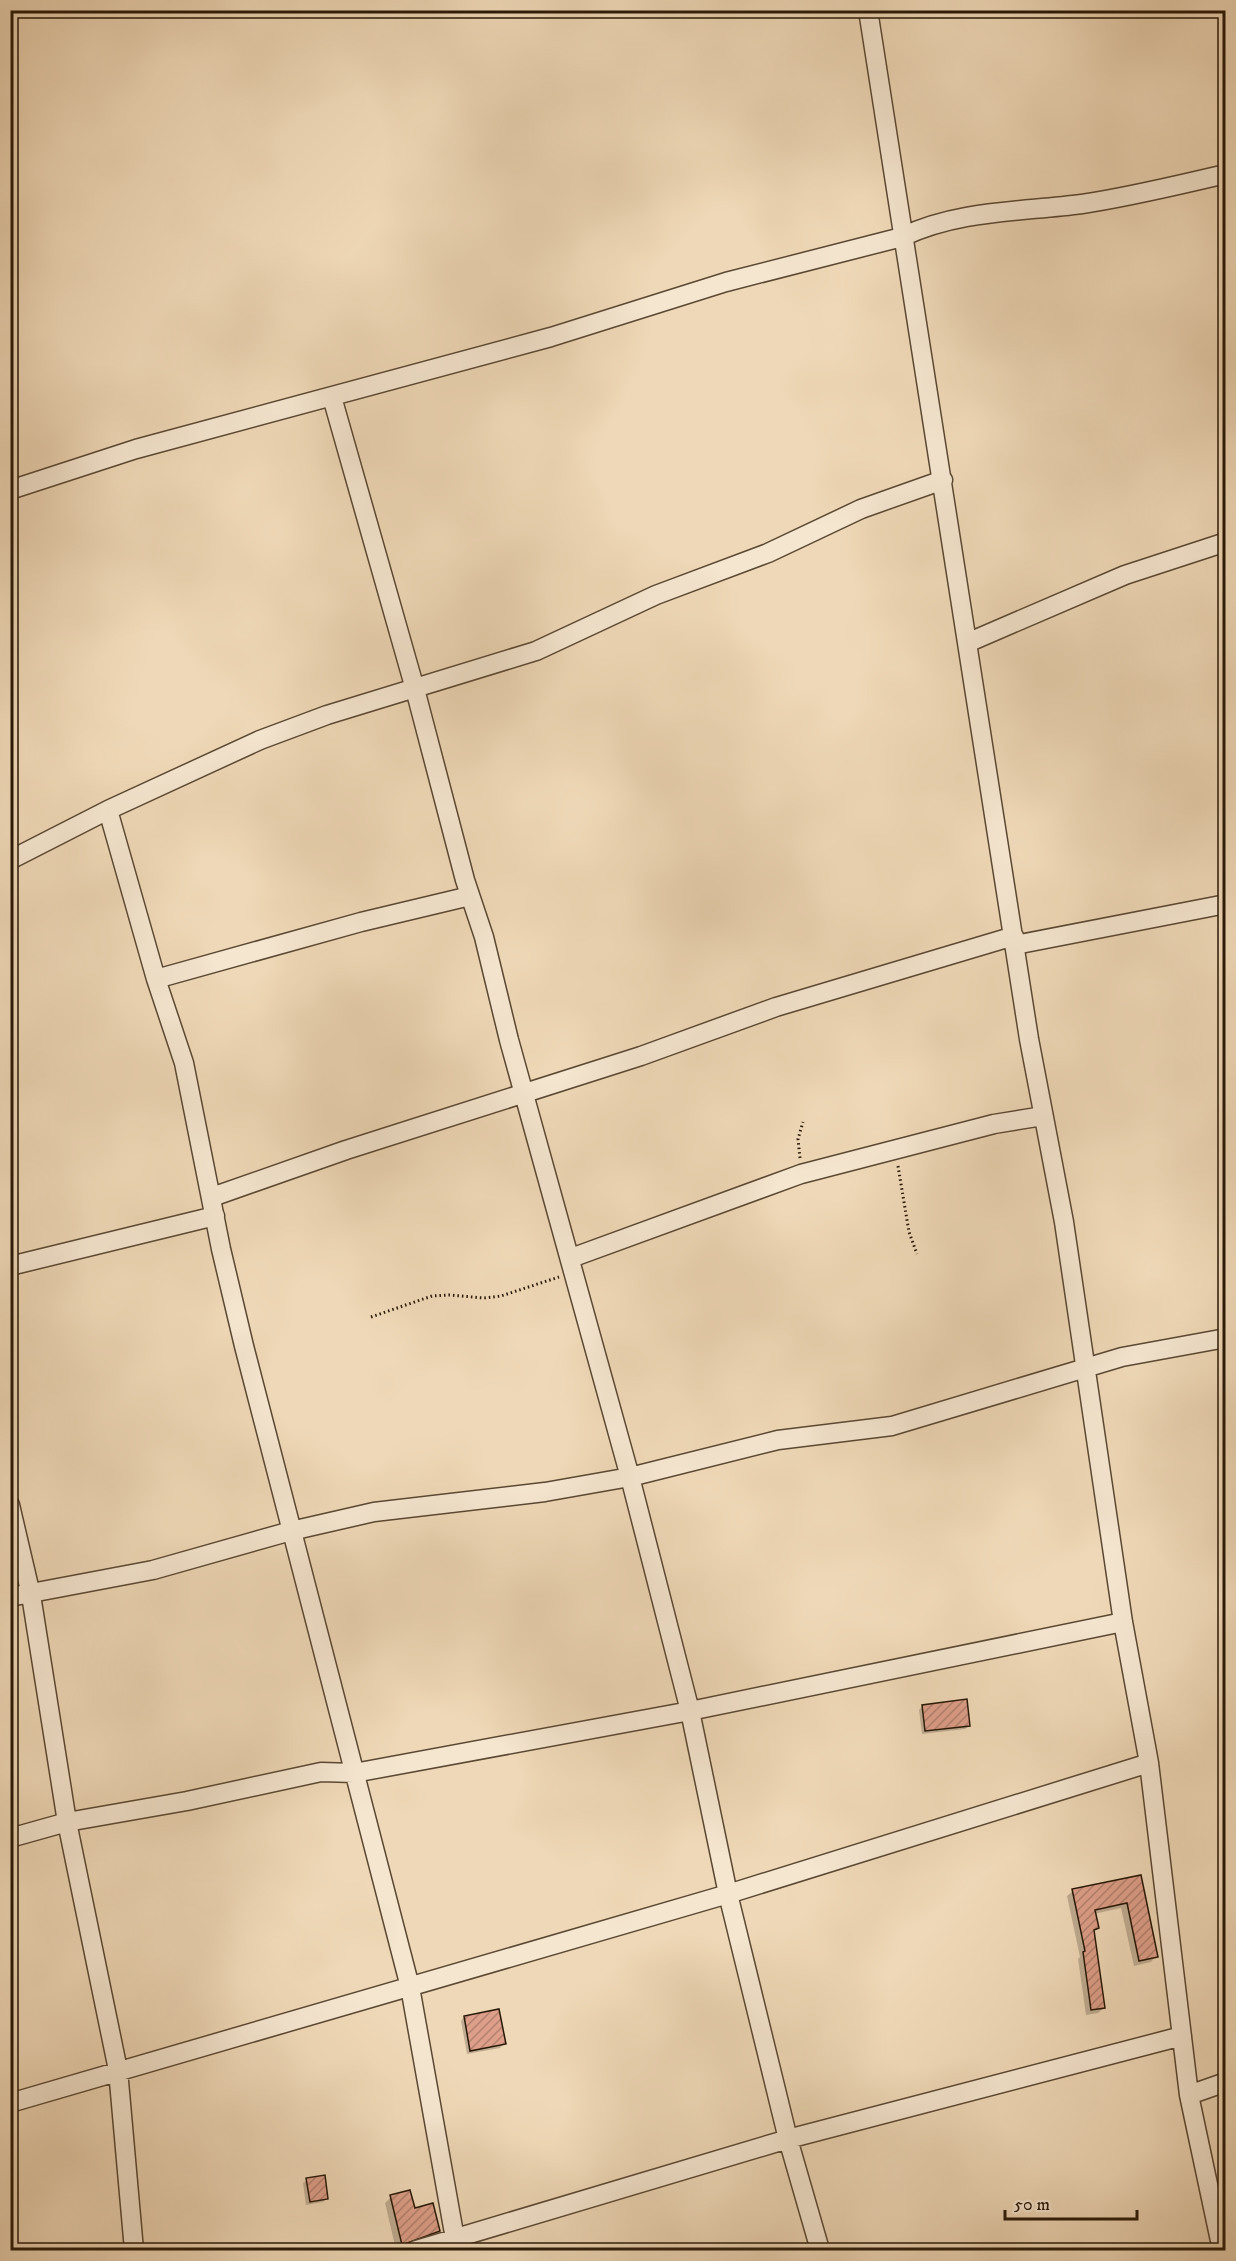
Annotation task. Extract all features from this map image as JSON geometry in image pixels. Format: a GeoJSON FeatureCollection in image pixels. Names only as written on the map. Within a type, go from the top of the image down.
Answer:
{"type":"FeatureCollection","features":[{"type":"Feature","properties":{"kind":"street"},"geometry":{"type":"LineString","coordinates":[[868,10],[1014,940],[1088,1367],[1123,1622],[1149,1763],[1189,2095],[1222,2250]]}},
{"type":"Feature","properties":{"kind":"street"},"geometry":{"type":"LineString","coordinates":[[10,490],[136,449],[551,337],[726,282],[902,237],[927,225],[952,219],[1083,204],[1226,174]]}},
{"type":"Feature","properties":{"kind":"street"},"geometry":{"type":"LineString","coordinates":[[332,397],[416,689],[470,896],[484,937],[524,1093],[630,1478],[690,1711],[729,1894],[788,2139],[820,2250]]}},
{"type":"Feature","properties":{"kind":"street"},"geometry":{"type":"LineString","coordinates":[[10,860],[108,810],[260,740],[327,715],[536,651],[656,595],[768,553],[861,509],[943,480]]}},
{"type":"Feature","properties":{"kind":"street"},"geometry":{"type":"LineString","coordinates":[[967,644],[1125,575],[1226,542]]}},
{"type":"Feature","properties":{"kind":"street"},"geometry":{"type":"LineString","coordinates":[[108,810],[156,979],[184,1063],[242,1335],[410,1988],[456,2245]]}},
{"type":"Feature","properties":{"kind":"street"},"geometry":{"type":"LineString","coordinates":[[156,979],[361,922],[470,896]]}},
{"type":"Feature","properties":{"kind":"street"},"geometry":{"type":"LineString","coordinates":[[212,1197],[641,1056],[776,1007],[1014,940],[1226,904]]}},
{"type":"Feature","properties":{"kind":"street"},"geometry":{"type":"LineString","coordinates":[[572,1265],[801,1174],[994,1124],[1043,1116]]}},
{"type":"Feature","properties":{"kind":"street"},"geometry":{"type":"LineString","coordinates":[[10,1266],[215,1216]]}},
{"type":"Feature","properties":{"kind":"street"},"geometry":{"type":"LineString","coordinates":[[10,1597],[31,1595],[153,1570],[291,1530],[374,1512],[545,1492],[630,1478],[778,1440],[903,1423],[1145,1351],[1226,1338]]}},
{"type":"Feature","properties":{"kind":"street"},"geometry":{"type":"LineString","coordinates":[[10,1505],[31,1595],[67,1822],[118,2070],[134,2250]]}},
{"type":"Feature","properties":{"kind":"street"},"geometry":{"type":"LineString","coordinates":[[10,1838],[67,1822],[198,1799],[321,1772],[354,1773],[690,1711],[1123,1622]]}},
{"type":"Feature","properties":{"kind":"street"},"geometry":{"type":"LineString","coordinates":[[10,2103],[729,1894],[1149,1763]]}},
{"type":"Feature","properties":{"kind":"street"},"geometry":{"type":"LineString","coordinates":[[416,2250],[456,2245],[788,2139],[1182,2036]]}},
{"type":"Feature","properties":{"kind":"street"},"geometry":{"type":"LineString","coordinates":[[1189,2095],[1226,2082]]}},
{"type":"Feature","properties":{"kind":"path"},"geometry":{"type":"LineString","coordinates":[[801,1174],[798,1139],[803,1122]]}},
{"type":"Feature","properties":{"kind":"path"},"geometry":{"type":"LineString","coordinates":[[897,1149],[906,1214],[917,1254]]}},
{"type":"Feature","properties":{"kind":"path"},"geometry":{"type":"LineString","coordinates":[[371,1317],[432,1296],[449,1294],[484,1298],[501,1296],[572,1265]]}},
{"type":"Feature","properties":{"kind":"building"},"geometry":{"type":"Polygon","coordinates":[[[967,1699],[970,1726],[925,1731],[922,1705],[967,1699]]]}},
{"type":"Feature","properties":{"kind":"building"},"geometry":{"type":"Polygon","coordinates":[[[1141,1875],[1158,1957],[1139,1961],[1127,1903],[1095,1910],[1099,1928],[1094,1930],[1105,2008],[1091,2010],[1083,1952],[1085,1951],[1072,1889],[1141,1875]]]}},
{"type":"Feature","properties":{"kind":"building"},"geometry":{"type":"Polygon","coordinates":[[[499,2009],[506,2044],[470,2051],[464,2016],[499,2009]]]}},
{"type":"Feature","properties":{"kind":"building"},"geometry":{"type":"Polygon","coordinates":[[[325,2175],[328,2199],[310,2202],[306,2178],[325,2175]]]}},
{"type":"Feature","properties":{"kind":"building"},"geometry":{"type":"Polygon","coordinates":[[[410,2190],[415,2208],[433,2203],[440,2231],[402,2245],[390,2195],[410,2190]]]}}]}
